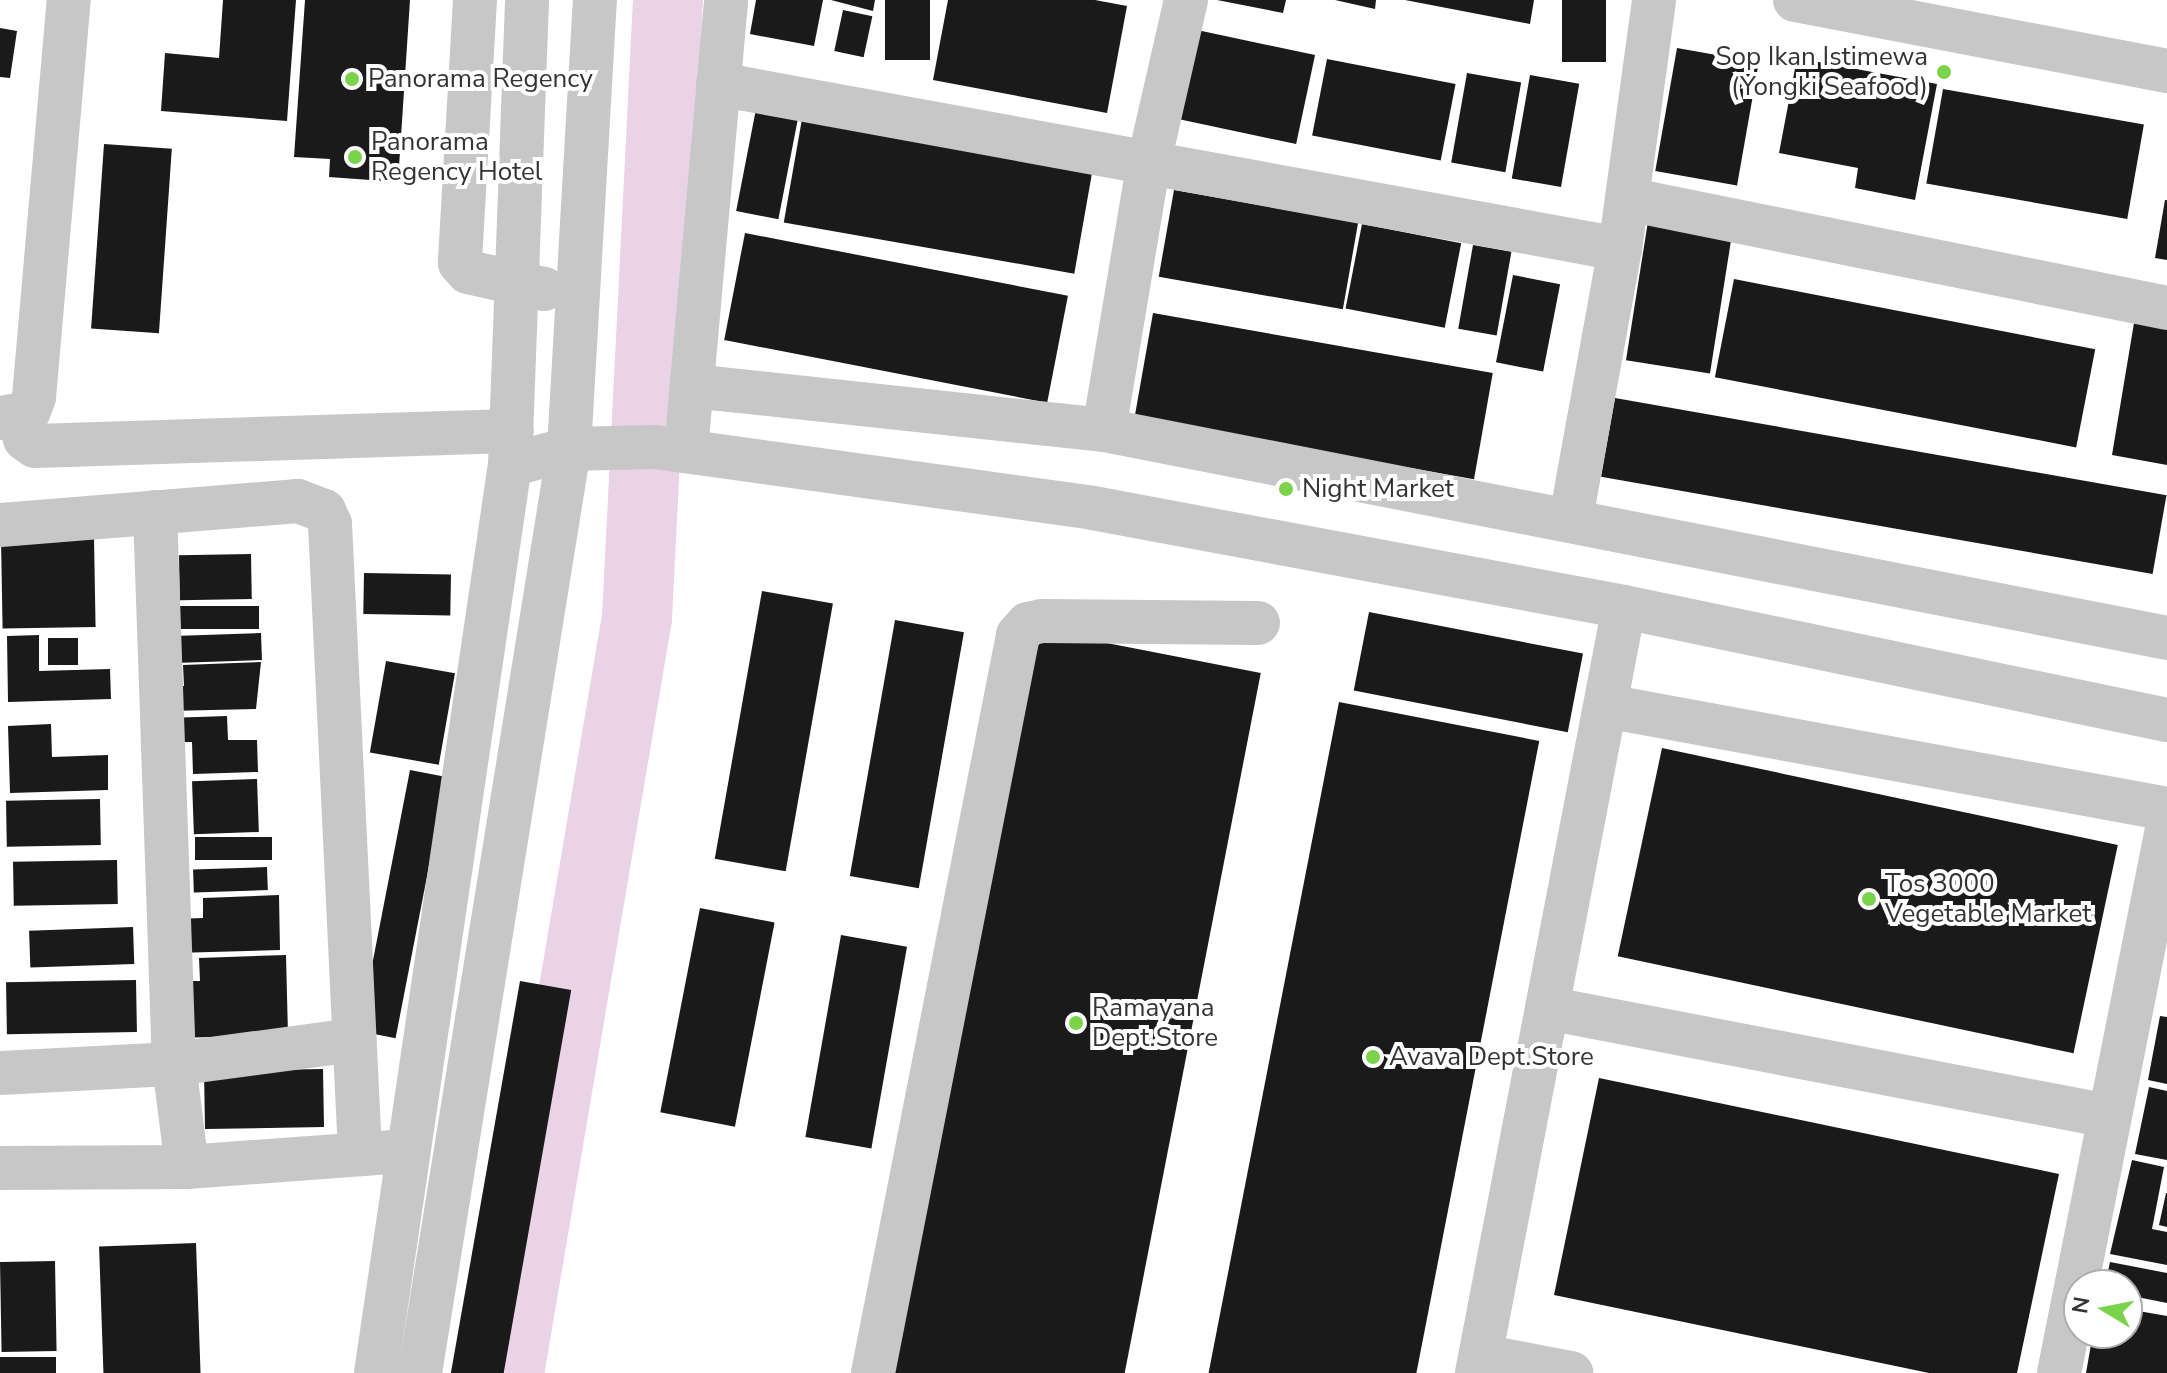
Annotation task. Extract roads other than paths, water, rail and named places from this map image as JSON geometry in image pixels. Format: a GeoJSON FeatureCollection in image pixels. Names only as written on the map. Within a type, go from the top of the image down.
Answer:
{"type":"FeatureCollection","features":[{"type":"Feature","properties":{"kind":"street"},"geometry":{"type":"LineString","coordinates":[[69,0],[34,397],[28,413],[9,418],[25,439],[35,446],[661,448],[1093,508],[1624,607],[2167,720]]}},
{"type":"Feature","properties":{"kind":"street"},"geometry":{"type":"LineString","coordinates":[[475,0],[460,263],[468,272],[517,286],[577,292]]}},
{"type":"Feature","properties":{"kind":"street"},"geometry":{"type":"LineString","coordinates":[[376,1373],[413,1150],[511,448],[527,0]]}},
{"type":"Feature","properties":{"kind":"street"},"geometry":{"type":"LineString","coordinates":[[420,1373],[569,449],[595,0]]}},
{"type":"Feature","properties":{"kind":"street"},"geometry":{"type":"LineString","coordinates":[[661,448],[692,386],[726,0]]}},
{"type":"Feature","properties":{"kind":"street"},"geometry":{"type":"LineString","coordinates":[[1104,430],[1148,166],[1186,0]]}},
{"type":"Feature","properties":{"kind":"street"},"geometry":{"type":"LineString","coordinates":[[1571,518],[1620,249],[1654,0]]}},
{"type":"Feature","properties":{"kind":"street"},"geometry":{"type":"LineString","coordinates":[[1795,0],[1961,16],[2167,71]]}},
{"type":"Feature","properties":{"kind":"street"},"geometry":{"type":"LineString","coordinates":[[718,84],[1148,166],[1620,249]]}},
{"type":"Feature","properties":{"kind":"street"},"geometry":{"type":"LineString","coordinates":[[1627,199],[2167,308]]}},
{"type":"Feature","properties":{"kind":"street"},"geometry":{"type":"LineString","coordinates":[[692,386],[1104,430],[1571,518],[2167,638]]}},
{"type":"Feature","properties":{"kind":"street"},"geometry":{"type":"LineString","coordinates":[[0,525],[298,501],[317,504],[330,524],[360,1154]]}},
{"type":"Feature","properties":{"kind":"street"},"geometry":{"type":"LineString","coordinates":[[155,512],[174,1064],[187,1167]]}},
{"type":"Feature","properties":{"kind":"street"},"geometry":{"type":"LineString","coordinates":[[1571,1373],[1479,1364],[1624,607]]}},
{"type":"Feature","properties":{"kind":"street"},"geometry":{"type":"LineString","coordinates":[[873,1373],[1018,635],[1028,624],[1042,621],[1258,623]]}},
{"type":"Feature","properties":{"kind":"street"},"geometry":{"type":"LineString","coordinates":[[1606,706],[2167,809]]}},
{"type":"Feature","properties":{"kind":"street"},"geometry":{"type":"LineString","coordinates":[[2059,1373],[2167,829]]}},
{"type":"Feature","properties":{"kind":"street"},"geometry":{"type":"LineString","coordinates":[[1547,1008],[2108,1116]]}},
{"type":"Feature","properties":{"kind":"street"},"geometry":{"type":"LineString","coordinates":[[0,1073],[174,1064],[354,1040]]}},
{"type":"Feature","properties":{"kind":"street"},"geometry":{"type":"LineString","coordinates":[[0,1168],[187,1167],[455,1147]]}},
{"type":"Feature","properties":{"kind":"waterway"},"geometry":{"type":"LineString","coordinates":[[509,1373],[637,618],[668,0]]}},
{"type":"Feature","properties":{"kind":"place","name":"Sop Ikan Istimewa (Yongki Seafood)"},"geometry":{"type":"Point","coordinates":[1944,72]}},
{"type":"Feature","properties":{"kind":"place","name":"Panorama Regency"},"geometry":{"type":"Point","coordinates":[352,79]}},
{"type":"Feature","properties":{"kind":"place","name":"Panorama Regency Hotel"},"geometry":{"type":"Point","coordinates":[355,157]}},
{"type":"Feature","properties":{"kind":"place","name":"Night Market"},"geometry":{"type":"Point","coordinates":[1286,489]}},
{"type":"Feature","properties":{"kind":"place","name":"Tos 3000 Vegetable Market"},"geometry":{"type":"Point","coordinates":[1869,899]}},
{"type":"Feature","properties":{"kind":"place","name":"Ramayana Dept.Store"},"geometry":{"type":"Point","coordinates":[1076,1023]}},
{"type":"Feature","properties":{"kind":"place","name":"Avava Dept.Store"},"geometry":{"type":"Point","coordinates":[1373,1057]}}]}
